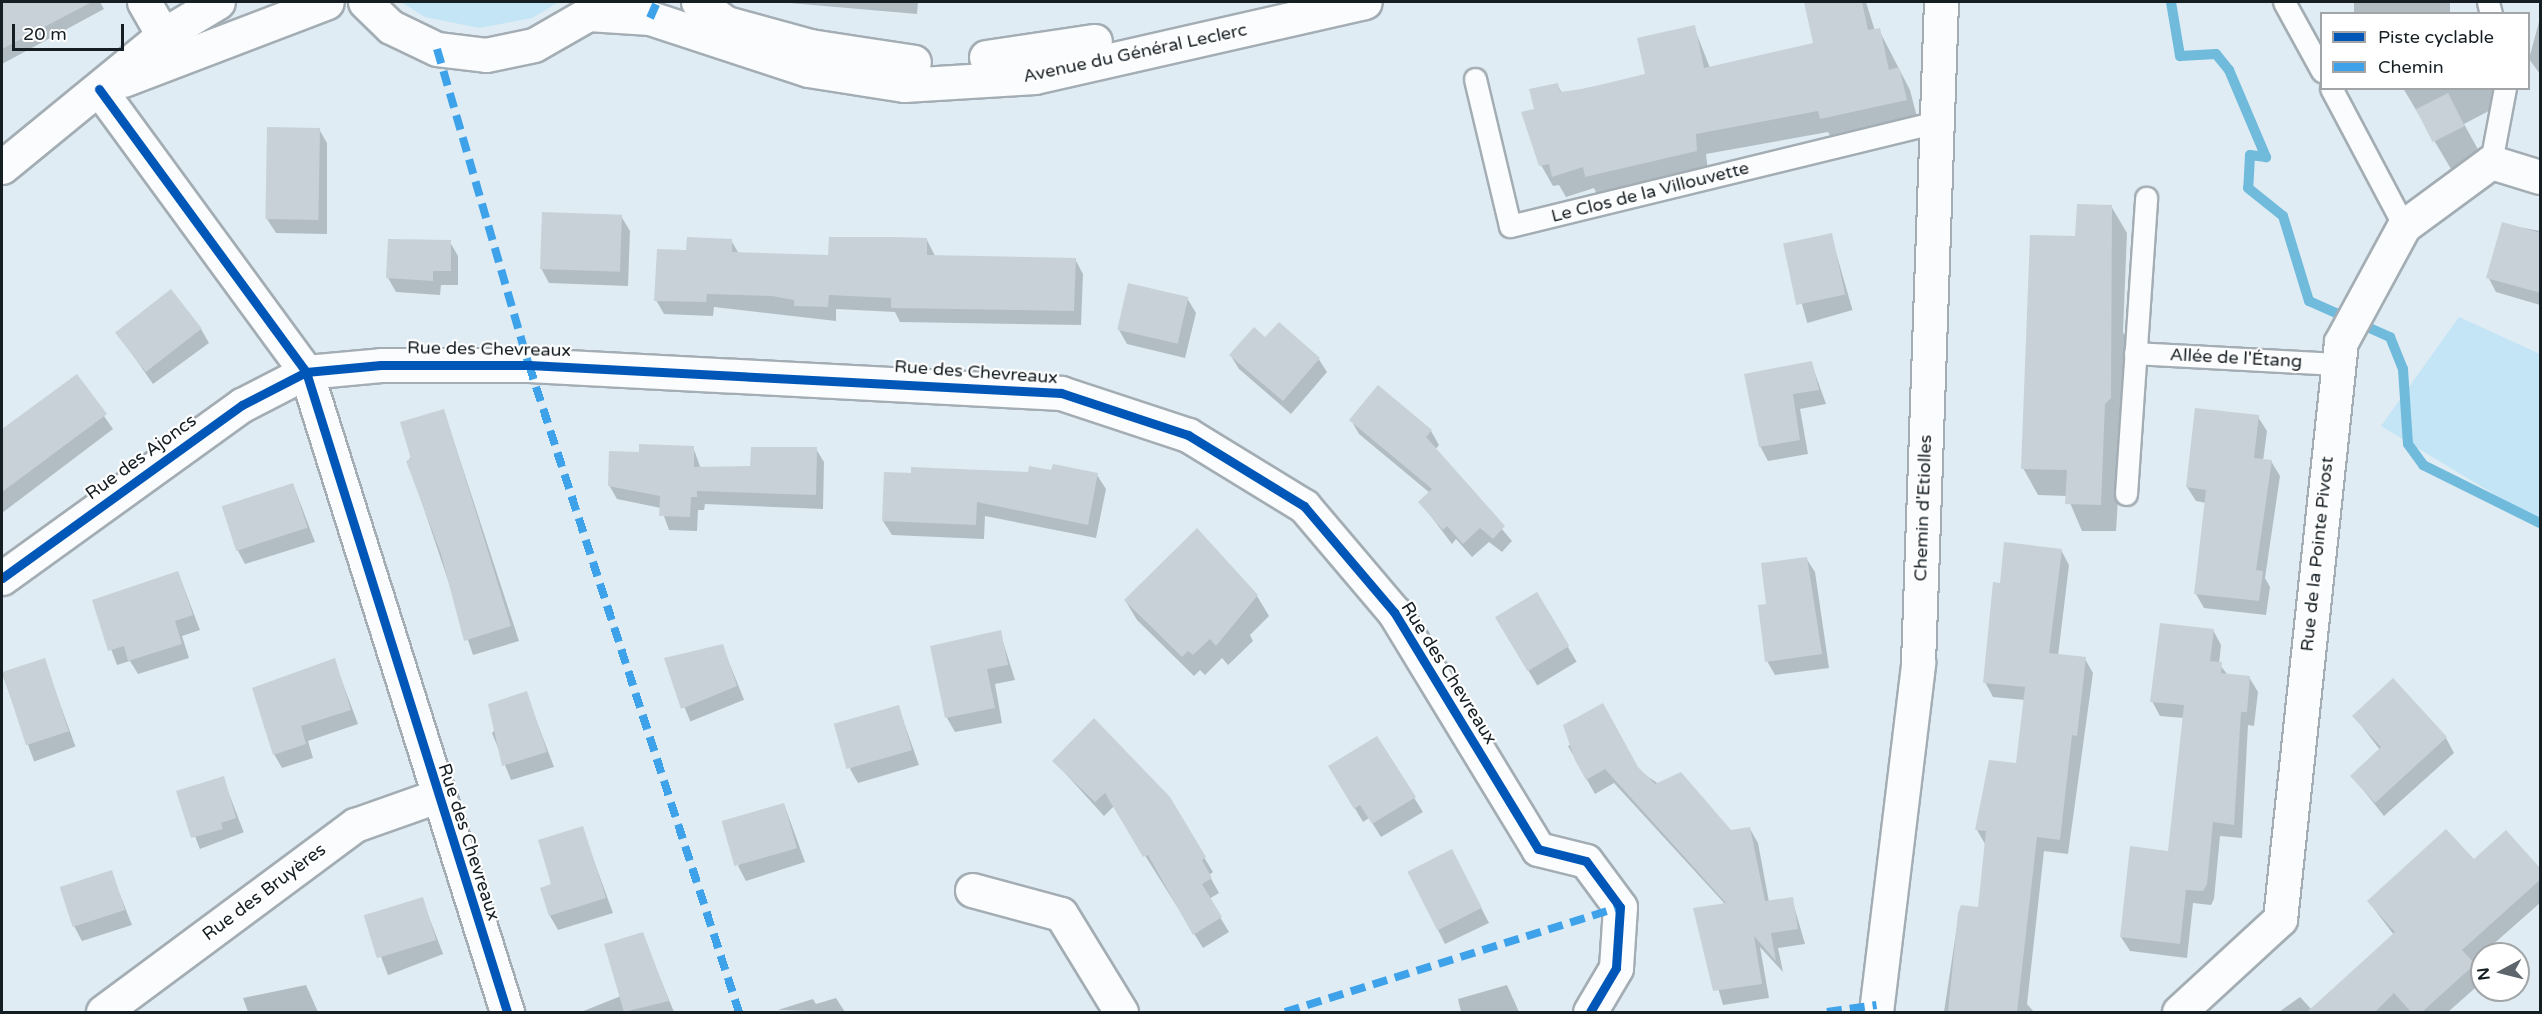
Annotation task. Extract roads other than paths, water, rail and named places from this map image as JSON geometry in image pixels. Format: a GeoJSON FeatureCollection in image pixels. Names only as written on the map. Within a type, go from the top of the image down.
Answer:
{"type":"FeatureCollection","features":[{"type":"Feature","properties":{"kind":"street"},"geometry":{"type":"LineString","coordinates":[[144,2],[163,35]]}},
{"type":"Feature","properties":{"kind":"street"},"geometry":{"type":"LineString","coordinates":[[2,167],[163,35],[218,2]]}},
{"type":"Feature","properties":{"kind":"street"},"geometry":{"type":"LineString","coordinates":[[99,89],[327,2]]}},
{"type":"Feature","properties":{"kind":"street"},"geometry":{"type":"LineString","coordinates":[[366,2],[391,27],[437,49],[486,55],[534,45],[593,8]]}},
{"type":"Feature","properties":{"kind":"street","name":"Avenue du Général Leclerc"},"geometry":{"type":"LineString","coordinates":[[698,2],[726,23],[810,46],[905,62],[1030,54],[1267,2]]}},
{"type":"Feature","properties":{"kind":"street","name":"Avenue du Général Leclerc"},"geometry":{"type":"LineString","coordinates":[[593,8],[650,18],[808,70],[903,85],[1035,77],[1365,2]]}},
{"type":"Feature","properties":{"kind":"street","name":"Chemin d'Etiolles"},"geometry":{"type":"LineString","coordinates":[[1876,1012],[1918,663],[1941,2]]}},
{"type":"Feature","properties":{"kind":"street","name":"Rue des Chevreaux"},"geometry":{"type":"LineString","coordinates":[[99,89],[306,372],[437,796],[507,1012]]}},
{"type":"Feature","properties":{"kind":"street"},"geometry":{"type":"LineString","coordinates":[[2491,162],[2541,177]]}},
{"type":"Feature","properties":{"kind":"street","name":"Rue de la Pointe Pivost"},"geometry":{"type":"LineString","coordinates":[[2179,1012],[2280,919],[2338,353],[2364,296],[2404,226],[2491,162]]}},
{"type":"Feature","properties":{"kind":"street","name":"Rue des Chevreaux"},"geometry":{"type":"LineString","coordinates":[[306,372],[381,364],[529,365],[1061,393],[1188,435],[1304,506],[1394,612],[1538,849],[1586,861],[1620,907],[1616,968],[1590,1012]]}},
{"type":"Feature","properties":{"kind":"street","name":"Rue des Ajoncs"},"geometry":{"type":"LineString","coordinates":[[2,578],[242,405],[306,372]]}},
{"type":"Feature","properties":{"kind":"street","name":"Rue des Bruyères"},"geometry":{"type":"LineString","coordinates":[[103,1012],[355,825],[437,796]]}},
{"type":"Feature","properties":{"kind":"street"},"geometry":{"type":"LineString","coordinates":[[972,890],[1061,914],[1121,1012]]}},
{"type":"Feature","properties":{"kind":"lane"},"geometry":{"type":"LineString","coordinates":[[2284,2],[2320,67]]}},
{"type":"Feature","properties":{"kind":"lane","name":"Le Clos de la Villouvette"},"geometry":{"type":"LineString","coordinates":[[1475,79],[1510,226],[1937,122]]}},
{"type":"Feature","properties":{"kind":"lane"},"geometry":{"type":"LineString","coordinates":[[2332,90],[2404,226]]}},
{"type":"Feature","properties":{"kind":"lane"},"geometry":{"type":"LineString","coordinates":[[2491,162],[2505,90]]}},
{"type":"Feature","properties":{"kind":"lane"},"geometry":{"type":"LineString","coordinates":[[2126,494],[2146,198]]}},
{"type":"Feature","properties":{"kind":"lane","name":"Allée de l'Étang"},"geometry":{"type":"LineString","coordinates":[[2135,353],[2338,353]]}},
{"type":"Feature","properties":{"kind":"waterway"},"geometry":{"type":"LineString","coordinates":[[2171,2],[2180,56],[2216,54],[2229,70],[2266,157],[2250,155],[2248,188],[2283,216],[2309,301],[2390,337],[2403,369],[2408,444],[2423,465],[2540,523]]}}]}
